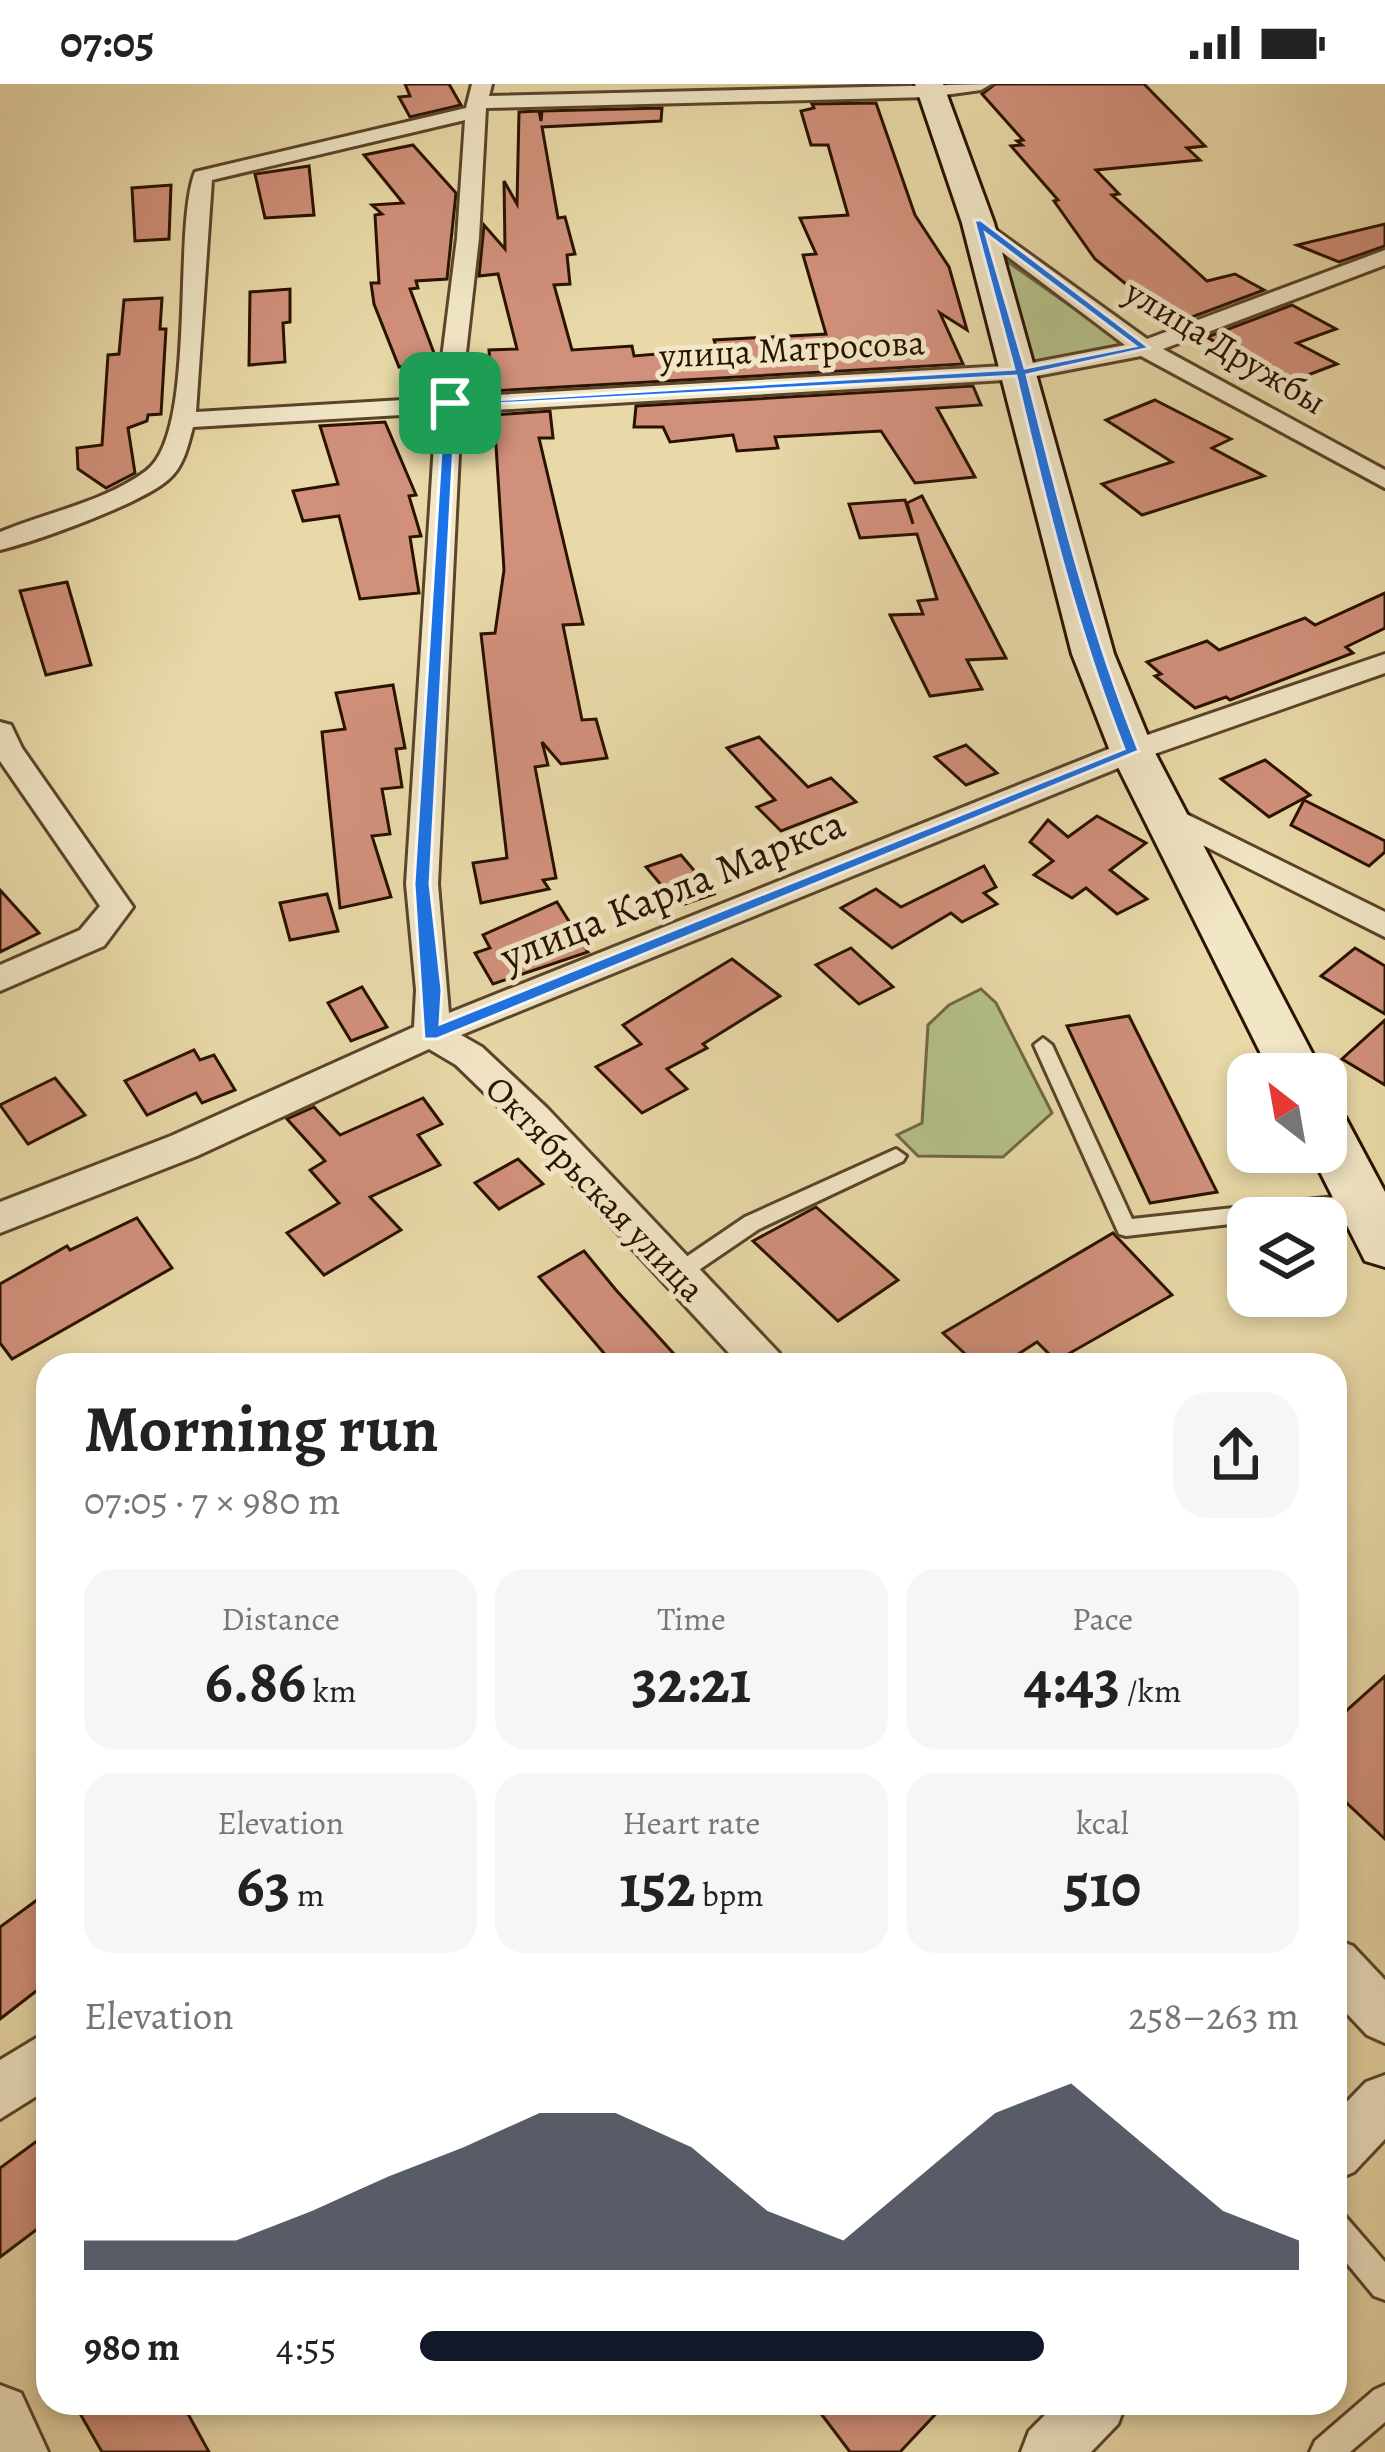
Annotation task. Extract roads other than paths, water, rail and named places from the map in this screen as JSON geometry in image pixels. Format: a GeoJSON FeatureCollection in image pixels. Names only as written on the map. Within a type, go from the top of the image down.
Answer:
{"type":"FeatureCollection","features":[{"type":"Feature","properties":{"kind":"street"},"geometry":{"type":"LineString","coordinates":[[0,542],[160,474],[176,453],[185,420],[202,176],[479,99],[982,84]]}},
{"type":"Feature","properties":{"kind":"street"},"geometry":{"type":"LineString","coordinates":[[930,87],[978,223],[1021,372],[1076,596],[1132,751],[1286,1053]]}},
{"type":"Feature","properties":{"kind":"street"},"geometry":{"type":"LineString","coordinates":[[430,1034],[433,990],[422,884],[450,403],[479,99]]}},
{"type":"Feature","properties":{"kind":"street","name":"улица Дружбы"},"geometry":{"type":"LineString","coordinates":[[978,223],[1144,348],[1385,480]]}},
{"type":"Feature","properties":{"kind":"street","name":"улица Матросова"},"geometry":{"type":"LineString","coordinates":[[185,420],[1021,372],[1144,348],[1385,257]]}},
{"type":"Feature","properties":{"kind":"street","name":"улица Карла Маркса"},"geometry":{"type":"LineString","coordinates":[[0,1218],[184,1146],[430,1034],[1132,751],[1385,663]]}},
{"type":"Feature","properties":{"kind":"street"},"geometry":{"type":"LineString","coordinates":[[0,979],[92,938],[117,907],[2,744]]}},
{"type":"Feature","properties":{"kind":"street"},"geometry":{"type":"LineString","coordinates":[[1164,813],[1385,926]]}},
{"type":"Feature","properties":{"kind":"street","name":"Октябрьская улица"},"geometry":{"type":"LineString","coordinates":[[430,1034],[469,1056],[534,1118],[753,1353]]}},
{"type":"Feature","properties":{"kind":"street"},"geometry":{"type":"LineString","coordinates":[[1347,1171],[1374,1223]]}},
{"type":"Feature","properties":{"kind":"street"},"geometry":{"type":"LineString","coordinates":[[1347,1977],[1385,2017]]}},
{"type":"Feature","properties":{"kind":"street"},"geometry":{"type":"LineString","coordinates":[[0,2093],[36,2065]]}},
{"type":"Feature","properties":{"kind":"street"},"geometry":{"type":"LineString","coordinates":[[1347,2141],[1385,2101]]}},
{"type":"Feature","properties":{"kind":"street"},"geometry":{"type":"LineString","coordinates":[[0,2414],[19,2452]]}},
{"type":"Feature","properties":{"kind":"street"},"geometry":{"type":"LineString","coordinates":[[1050,2452],[1085,2415]]}},
{"type":"Feature","properties":{"kind":"lane"},"geometry":{"type":"LineString","coordinates":[[1043,1045],[1126,1228],[1374,1223]]}},
{"type":"Feature","properties":{"kind":"lane"},"geometry":{"type":"LineString","coordinates":[[677,1274],[752,1223],[896,1156]]}},
{"type":"Feature","properties":{"kind":"lane"},"geometry":{"type":"LineString","coordinates":[[1347,2240],[1385,2285]]}},
{"type":"Feature","properties":{"kind":"lane"},"geometry":{"type":"LineString","coordinates":[[1326,2452],[1385,2401]]}}]}
